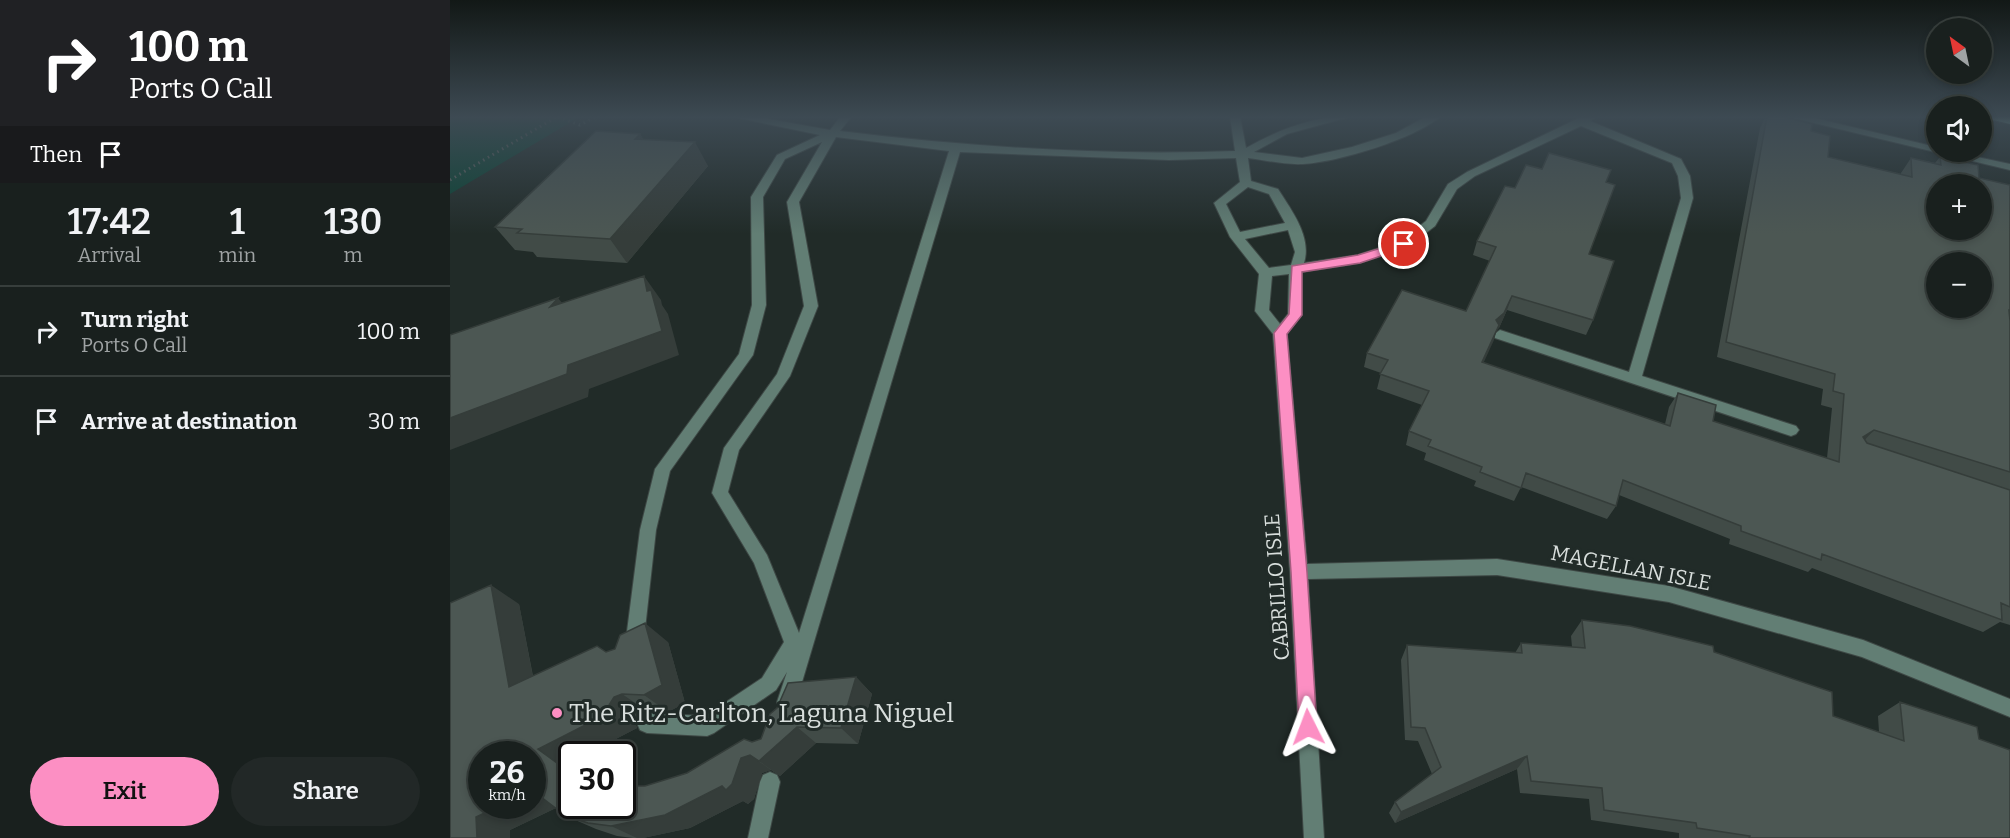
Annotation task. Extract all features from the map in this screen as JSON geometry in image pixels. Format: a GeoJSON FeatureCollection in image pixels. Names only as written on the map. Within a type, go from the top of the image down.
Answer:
{"type":"FeatureCollection","features":[{"type":"Feature","properties":{"kind":"street"},"geometry":{"type":"LineString","coordinates":[[632,660],[648,530],[663,469],[746,355],[759,305],[757,196],[781,157],[785,155]]}},
{"type":"Feature","properties":{"kind":"street"},"geometry":{"type":"LineString","coordinates":[[647,723],[707,726],[769,684],[794,643],[761,560],[720,493],[732,447],[783,376],[811,306],[793,202],[820,155]]}},
{"type":"Feature","properties":{"kind":"street"},"geometry":{"type":"LineString","coordinates":[[783,712],[953,155]]}},
{"type":"Feature","properties":{"kind":"street"},"geometry":{"type":"LineString","coordinates":[[1124,155],[1169,157],[1215,155]]}},
{"type":"Feature","properties":{"kind":"street"},"geometry":{"type":"LineString","coordinates":[[1242,155],[1246,183]]}},
{"type":"Feature","properties":{"kind":"street"},"geometry":{"type":"LineString","coordinates":[[1251,155],[1302,161],[1328,155]]}},
{"type":"Feature","properties":{"kind":"street"},"geometry":{"type":"LineString","coordinates":[[1266,273],[1360,259],[1404,244],[1431,223],[1452,187],[1471,174],[1511,155]]}},
{"type":"Feature","properties":{"kind":"street"},"geometry":{"type":"LineString","coordinates":[[1634,378],[1688,198],[1684,177],[1677,161],[1665,155]]}},
{"type":"Feature","properties":{"kind":"street"},"geometry":{"type":"LineString","coordinates":[[1987,162],[2010,167]]}},
{"type":"Feature","properties":{"kind":"street"},"geometry":{"type":"LineString","coordinates":[[1246,183],[1274,192],[1299,236],[1302,252],[1296,268],[1296,315],[1280,333],[1262,311],[1266,273],[1236,237],[1220,203],[1246,183]]}},
{"type":"Feature","properties":{"kind":"street"},"geometry":{"type":"LineString","coordinates":[[1236,237],[1293,225]]}},
{"type":"Feature","properties":{"kind":"street","name":"CABRILLO ISLE"},"geometry":{"type":"LineString","coordinates":[[1280,333],[1299,572],[1314,838]]}},
{"type":"Feature","properties":{"kind":"street"},"geometry":{"type":"LineString","coordinates":[[1500,335],[1791,430]]}},
{"type":"Feature","properties":{"kind":"street","name":"MAGELLAN ISLE"},"geometry":{"type":"LineString","coordinates":[[1299,572],[1497,567],[1669,594],[1863,649],[2010,708]]}},
{"type":"Feature","properties":{"kind":"street"},"geometry":{"type":"LineString","coordinates":[[758,838],[770,782]]}},
{"type":"Feature","properties":{"kind":"path"},"geometry":{"type":"LineString","coordinates":[[450,180],[493,155]]}},
{"type":"Feature","properties":{"kind":"green space"},"geometry":{"type":"Polygon","coordinates":[[[450,155],[515,155],[450,194],[450,155]]]}},
{"type":"Feature","properties":{"kind":"building"},"geometry":{"type":"Polygon","coordinates":[[[571,155],[684,155],[610,239],[517,233],[522,229],[495,227],[571,155]]]}},
{"type":"Feature","properties":{"kind":"building"},"geometry":{"type":"Polygon","coordinates":[[[1548,155],[1557,155],[1611,170],[1606,182],[1615,185],[1589,254],[1614,261],[1593,320],[1512,296],[1504,313],[1496,320],[1499,325],[1482,362],[1670,426],[1678,393],[1716,405],[1713,421],[1839,462],[1844,394],[1833,391],[1835,374],[1726,342],[1760,155],[1828,155],[1828,157],[1912,177],[1911,158],[1941,165],[1941,162],[1964,162],[1978,165],[1979,174],[1926,174],[1926,240],[1992,240],[1992,181],[2010,185],[2010,472],[1874,430],[1863,437],[1867,443],[2010,490],[2010,607],[2001,603],[2002,620],[1822,554],[1821,560],[1741,531],[1741,526],[1623,480],[1616,506],[1526,473],[1521,488],[1480,472],[1482,467],[1428,446],[1431,440],[1409,431],[1429,391],[1380,374],[1388,360],[1367,353],[1402,290],[1466,311],[1496,247],[1477,241],[1505,186],[1515,188],[1526,165],[1542,169],[1548,155]]]}},
{"type":"Feature","properties":{"kind":"building"},"geometry":{"type":"Polygon","coordinates":[[[644,276],[647,291],[651,290],[662,331],[568,365],[567,374],[450,418],[450,335],[558,298],[550,307],[644,276]]]}},
{"type":"Feature","properties":{"kind":"building"},"geometry":{"type":"Polygon","coordinates":[[[491,585],[509,687],[597,646],[606,652],[615,649],[620,635],[645,623],[662,685],[644,695],[622,694],[614,697],[609,705],[611,712],[546,745],[546,741],[468,741],[468,819],[476,819],[477,838],[450,838],[450,603],[491,585]]]}},
{"type":"Feature","properties":{"kind":"building"},"geometry":{"type":"Polygon","coordinates":[[[1582,620],[1630,626],[1713,646],[1714,652],[1832,692],[1833,716],[1904,741],[1900,702],[1977,727],[1979,739],[2010,750],[2010,838],[1749,838],[1750,836],[1697,828],[1696,823],[1604,810],[1602,788],[1531,781],[1527,756],[1401,812],[1395,802],[1441,767],[1425,728],[1411,727],[1407,645],[1522,653],[1521,643],[1585,648],[1582,620]]]}},
{"type":"Feature","properties":{"kind":"building"},"geometry":{"type":"Polygon","coordinates":[[[856,677],[841,728],[797,727],[759,761],[750,755],[741,758],[732,784],[726,790],[722,786],[665,815],[611,826],[575,819],[636,819],[636,786],[645,786],[687,773],[744,739],[752,742],[761,739],[770,714],[777,708],[788,683],[856,677]]]}},
{"type":"Feature","properties":{"kind":"building"},"geometry":{"type":"Polygon","coordinates":[[[546,755],[558,764],[558,810],[546,801],[546,755]]]}},
{"type":"Feature","properties":{"kind":"place","name":"The Ritz-Carlton, Laguna Niguel"},"geometry":{"type":"Point","coordinates":[557,713]}},
{"type":"Feature","properties":{"kind":"route"},"geometry":{"type":"LineString","coordinates":[[1308,727],[1299,572],[1280,333],[1296,315],[1296,268],[1360,259],[1404,244]]}}]}
